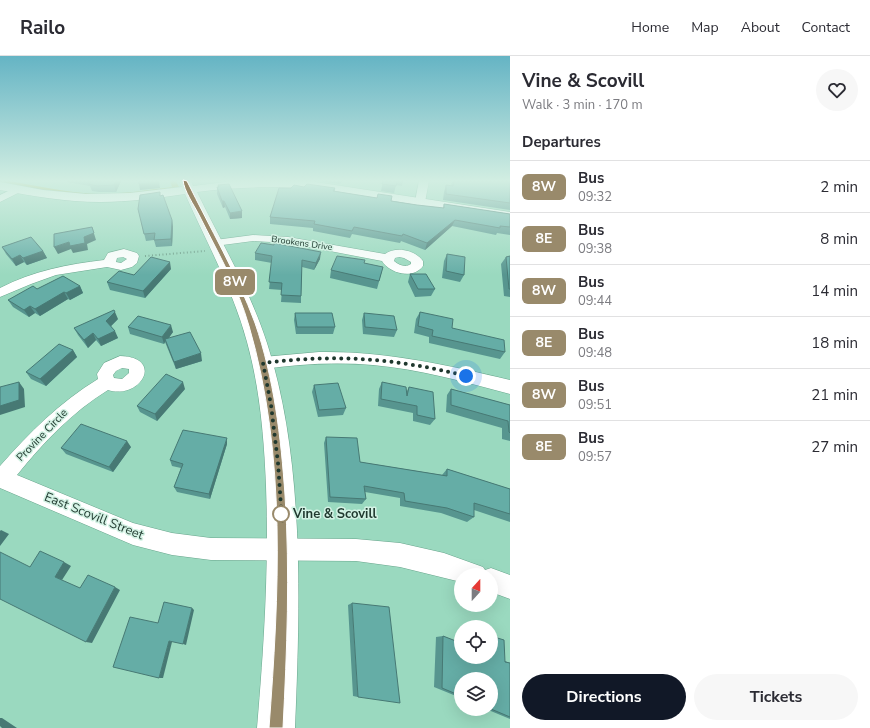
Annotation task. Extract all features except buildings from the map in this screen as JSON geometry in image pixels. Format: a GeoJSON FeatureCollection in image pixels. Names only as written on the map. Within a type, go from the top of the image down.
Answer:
{"type":"FeatureCollection","features":[{"type":"Feature","properties":{"kind":"street"},"geometry":{"type":"LineString","coordinates":[[198,212],[212,247],[242,296],[263,363],[271,405],[278,463],[283,549],[281,646],[276,728]]}},
{"type":"Feature","properties":{"kind":"street"},"geometry":{"type":"LineString","coordinates":[[487,212],[510,216]]}},
{"type":"Feature","properties":{"kind":"street","name":"Brookens Drive"},"geometry":{"type":"LineString","coordinates":[[212,247],[253,238],[288,240],[388,258]]}},
{"type":"Feature","properties":{"kind":"street"},"geometry":{"type":"LineString","coordinates":[[0,293],[20,284],[58,271],[109,263]]}},
{"type":"Feature","properties":{"kind":"street"},"geometry":{"type":"LineString","coordinates":[[263,363],[320,357],[388,361],[444,370],[510,387]]}},
{"type":"Feature","properties":{"kind":"street","name":"Provine Circle"},"geometry":{"type":"LineString","coordinates":[[1,478],[52,422],[69,406],[107,382]]}},
{"type":"Feature","properties":{"kind":"street","name":"East Scovill Street"},"geometry":{"type":"LineString","coordinates":[[1,478],[133,534],[172,544],[211,548],[356,550],[400,555],[454,568]]}},
{"type":"Feature","properties":{"kind":"street"},"geometry":{"type":"LineString","coordinates":[[498,583],[510,587]]}},
{"type":"Feature","properties":{"kind":"path"},"geometry":{"type":"LineString","coordinates":[[144,256],[212,247]]}},
{"type":"Feature","properties":{"kind":"bus line","name":"8W"},"geometry":{"type":"LineString","coordinates":[[201,212],[242,296],[263,363],[271,405],[278,463],[283,549],[281,646],[276,728]]}},
{"type":"Feature","properties":{"kind":"place","name":"Vine & Scovill"},"geometry":{"type":"Point","coordinates":[281,514]}},
{"type":"Feature","properties":{"kind":"route"},"geometry":{"type":"LineString","coordinates":[[281,514],[282,521],[278,463],[271,405],[263,363],[320,357],[355,358],[422,366],[466,376]]}}]}
